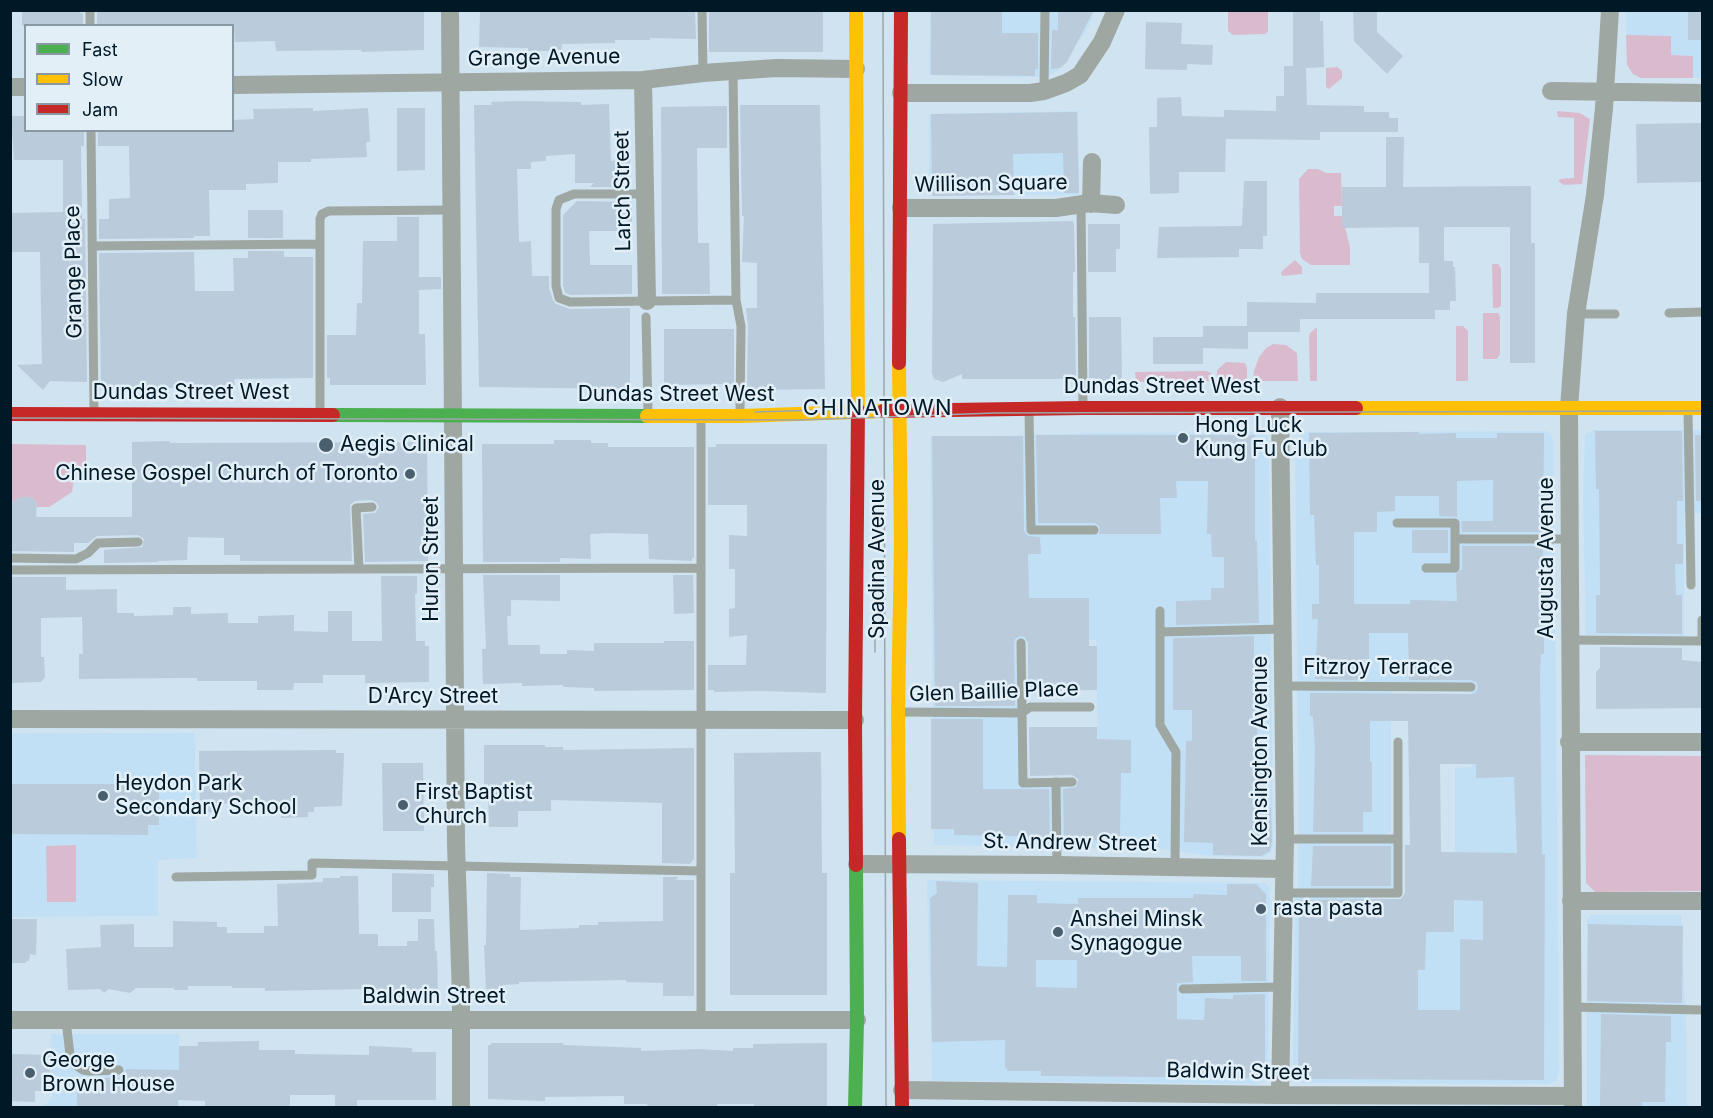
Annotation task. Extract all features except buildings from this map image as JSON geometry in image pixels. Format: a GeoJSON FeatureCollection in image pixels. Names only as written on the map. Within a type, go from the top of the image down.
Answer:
{"type":"FeatureCollection","features":[{"type":"Feature","properties":{"kind":"main road","name":"Spadina Avenue"},"geometry":{"type":"LineString","coordinates":[[855,1107],[857,1020],[856,10]]}},
{"type":"Feature","properties":{"kind":"main road","name":"Spadina Avenue"},"geometry":{"type":"LineString","coordinates":[[901,10],[898,712],[902,1099]]}},
{"type":"Feature","properties":{"kind":"main road","name":"Dundas Street West"},"geometry":{"type":"LineString","coordinates":[[10,414],[648,417],[1083,408],[1696,408]]}},
{"type":"Feature","properties":{"kind":"street","name":"Huron Street"},"geometry":{"type":"LineString","coordinates":[[450,10],[456,865],[461,1019],[461,1107]]}},
{"type":"Feature","properties":{"kind":"street"},"geometry":{"type":"LineString","coordinates":[[901,93],[1030,93],[1044,91],[1066,83],[1080,75],[1102,42],[1116,10]]}},
{"type":"Feature","properties":{"kind":"street","name":"Augusta Avenue"},"geometry":{"type":"LineString","coordinates":[[1573,1102],[1569,742],[1569,408],[1576,314],[1595,195],[1606,92],[1610,10]]}},
{"type":"Feature","properties":{"kind":"street","name":"Grange Avenue"},"geometry":{"type":"LineString","coordinates":[[234,85],[643,80],[776,68],[856,69]]}},
{"type":"Feature","properties":{"kind":"street","name":"Larch Street"},"geometry":{"type":"LineString","coordinates":[[643,80],[647,309]]}},
{"type":"Feature","properties":{"kind":"street"},"geometry":{"type":"LineString","coordinates":[[1551,91],[1702,93]]}},
{"type":"Feature","properties":{"kind":"street","name":"Willison Square"},"geometry":{"type":"LineString","coordinates":[[1086,204],[1092,162]]}},
{"type":"Feature","properties":{"kind":"street","name":"Willison Square"},"geometry":{"type":"LineString","coordinates":[[901,208],[1056,208],[1086,204],[1116,205]]}},
{"type":"Feature","properties":{"kind":"street","name":"Kensington Avenue"},"geometry":{"type":"LineString","coordinates":[[1280,407],[1285,839],[1280,1095]]}},
{"type":"Feature","properties":{"kind":"street","name":"D'Arcy Street"},"geometry":{"type":"LineString","coordinates":[[10,719],[855,720]]}},
{"type":"Feature","properties":{"kind":"street"},"geometry":{"type":"LineString","coordinates":[[1569,742],[1702,742]]}},
{"type":"Feature","properties":{"kind":"street","name":"St. Andrew Street"},"geometry":{"type":"LineString","coordinates":[[857,864],[1283,869]]}},
{"type":"Feature","properties":{"kind":"street"},"geometry":{"type":"LineString","coordinates":[[1571,901],[1702,901]]}},
{"type":"Feature","properties":{"kind":"street","name":"Baldwin Street"},"geometry":{"type":"LineString","coordinates":[[10,1020],[857,1020]]}},
{"type":"Feature","properties":{"kind":"street","name":"Baldwin Street"},"geometry":{"type":"LineString","coordinates":[[902,1099],[1168,1094],[1573,1102]]}},
{"type":"Feature","properties":{"kind":"lane"},"geometry":{"type":"LineString","coordinates":[[702,10],[703,73]]}},
{"type":"Feature","properties":{"kind":"lane"},"geometry":{"type":"LineString","coordinates":[[1044,91],[1045,10]]}},
{"type":"Feature","properties":{"kind":"lane"},"geometry":{"type":"LineString","coordinates":[[733,71],[736,300],[741,326],[740,416]]}},
{"type":"Feature","properties":{"kind":"lane","name":"Grange Place"},"geometry":{"type":"LineString","coordinates":[[91,132],[94,414]]}},
{"type":"Feature","properties":{"kind":"lane"},"geometry":{"type":"LineString","coordinates":[[645,194],[574,194],[559,200],[556,209],[556,286],[559,298],[570,302],[647,309],[736,300]]}},
{"type":"Feature","properties":{"kind":"lane","name":"Willison Square"},"geometry":{"type":"LineString","coordinates":[[1083,408],[1082,300],[1086,204]]}},
{"type":"Feature","properties":{"kind":"lane"},"geometry":{"type":"LineString","coordinates":[[320,415],[320,219],[322,214],[329,211],[451,210]]}},
{"type":"Feature","properties":{"kind":"lane"},"geometry":{"type":"LineString","coordinates":[[92,246],[320,244]]}},
{"type":"Feature","properties":{"kind":"lane"},"geometry":{"type":"LineString","coordinates":[[647,309],[648,417]]}},
{"type":"Feature","properties":{"kind":"lane"},"geometry":{"type":"LineString","coordinates":[[1669,313],[1702,312]]}},
{"type":"Feature","properties":{"kind":"lane"},"geometry":{"type":"LineString","coordinates":[[1576,314],[1615,314]]}},
{"type":"Feature","properties":{"kind":"lane"},"geometry":{"type":"LineString","coordinates":[[1691,585],[1696,408]]}},
{"type":"Feature","properties":{"kind":"lane"},"geometry":{"type":"LineString","coordinates":[[1029,409],[1031,530],[1094,530]]}},
{"type":"Feature","properties":{"kind":"lane"},"geometry":{"type":"LineString","coordinates":[[701,416],[701,1019]]}},
{"type":"Feature","properties":{"kind":"lane"},"geometry":{"type":"LineString","coordinates":[[359,569],[356,508],[372,507]]}},
{"type":"Feature","properties":{"kind":"lane"},"geometry":{"type":"LineString","coordinates":[[1397,523],[1455,523],[1455,568],[1426,568]]}},
{"type":"Feature","properties":{"kind":"lane"},"geometry":{"type":"LineString","coordinates":[[1455,538],[1569,539]]}},
{"type":"Feature","properties":{"kind":"lane"},"geometry":{"type":"LineString","coordinates":[[10,558],[76,559],[88,554],[98,543],[138,542]]}},
{"type":"Feature","properties":{"kind":"lane"},"geometry":{"type":"LineString","coordinates":[[10,570],[701,568]]}},
{"type":"Feature","properties":{"kind":"lane"},"geometry":{"type":"LineString","coordinates":[[1160,611],[1160,725],[1176,752],[1175,867]]}},
{"type":"Feature","properties":{"kind":"lane"},"geometry":{"type":"LineString","coordinates":[[1570,640],[1702,641],[1702,620]]}},
{"type":"Feature","properties":{"kind":"lane"},"geometry":{"type":"LineString","coordinates":[[1160,632],[1283,629]]}},
{"type":"Feature","properties":{"kind":"lane"},"geometry":{"type":"LineString","coordinates":[[1021,643],[1023,783],[1072,782]]}},
{"type":"Feature","properties":{"kind":"lane","name":"Fitzroy Terrace"},"geometry":{"type":"LineString","coordinates":[[1284,686],[1472,687]]}},
{"type":"Feature","properties":{"kind":"lane","name":"Glen Baillie Place"},"geometry":{"type":"LineString","coordinates":[[898,712],[1023,713],[1030,707],[1090,707]]}},
{"type":"Feature","properties":{"kind":"lane"},"geometry":{"type":"LineString","coordinates":[[1283,893],[1398,893],[1398,742]]}},
{"type":"Feature","properties":{"kind":"lane"},"geometry":{"type":"LineString","coordinates":[[1056,782],[1057,865]]}},
{"type":"Feature","properties":{"kind":"lane"},"geometry":{"type":"LineString","coordinates":[[1285,839],[1398,840]]}},
{"type":"Feature","properties":{"kind":"lane"},"geometry":{"type":"LineString","coordinates":[[176,878],[312,875],[312,863],[700,871]]}},
{"type":"Feature","properties":{"kind":"lane"},"geometry":{"type":"LineString","coordinates":[[1183,989],[1282,987]]}},
{"type":"Feature","properties":{"kind":"lane"},"geometry":{"type":"LineString","coordinates":[[1572,1007],[1702,1010]]}},
{"type":"Feature","properties":{"kind":"lane"},"geometry":{"type":"LineString","coordinates":[[66,1020],[70,1055],[74,1064],[89,1071],[119,1070]]}},
{"type":"Feature","properties":{"kind":"shaded area"},"geometry":{"type":"Polygon","coordinates":[[[930,11],[1095,11],[1089,26],[1064,64],[1047,76],[1035,77],[929,75],[930,11]]]}},
{"type":"Feature","properties":{"kind":"shaded area"},"geometry":{"type":"Polygon","coordinates":[[[1228,11],[1268,11],[1268,31],[1265,34],[1233,35],[1228,31],[1228,11]]]}},
{"type":"Feature","properties":{"kind":"shaded area"},"geometry":{"type":"Polygon","coordinates":[[[1626,11],[1702,11],[1702,78],[1641,78],[1633,74],[1627,65],[1626,11]]]}},
{"type":"Feature","properties":{"kind":"shaded area"},"geometry":{"type":"Polygon","coordinates":[[[1626,35],[1671,36],[1671,55],[1693,56],[1693,78],[1641,78],[1633,74],[1627,65],[1626,35]]]}},
{"type":"Feature","properties":{"kind":"shaded area"},"geometry":{"type":"Polygon","coordinates":[[[1337,67],[1342,71],[1342,78],[1329,89],[1326,87],[1326,68],[1337,67]]]}},
{"type":"Feature","properties":{"kind":"shaded area"},"geometry":{"type":"Polygon","coordinates":[[[1078,111],[1079,195],[929,194],[929,114],[1078,111]]]}},
{"type":"Feature","properties":{"kind":"shaded area"},"geometry":{"type":"Polygon","coordinates":[[[1557,111],[1580,113],[1590,119],[1582,184],[1564,185],[1558,181],[1574,178],[1574,118],[1558,117],[1557,111]]]}},
{"type":"Feature","properties":{"kind":"shaded area"},"geometry":{"type":"Polygon","coordinates":[[[1308,169],[1318,169],[1326,173],[1341,173],[1342,206],[1334,206],[1334,216],[1342,216],[1350,247],[1350,265],[1311,265],[1302,259],[1299,179],[1308,169]]]}},
{"type":"Feature","properties":{"kind":"shaded area"},"geometry":{"type":"Polygon","coordinates":[[[1295,260],[1302,267],[1302,274],[1282,276],[1281,272],[1295,260]]]}},
{"type":"Feature","properties":{"kind":"shaded area"},"geometry":{"type":"Polygon","coordinates":[[[1492,264],[1498,264],[1501,268],[1501,306],[1498,308],[1493,308],[1492,264]]]}},
{"type":"Feature","properties":{"kind":"shaded area"},"geometry":{"type":"Polygon","coordinates":[[[1483,313],[1498,313],[1500,316],[1500,354],[1497,359],[1483,359],[1483,313]]]}},
{"type":"Feature","properties":{"kind":"shaded area"},"geometry":{"type":"Polygon","coordinates":[[[1456,326],[1463,326],[1468,331],[1468,381],[1456,381],[1456,326]]]}},
{"type":"Feature","properties":{"kind":"shaded area"},"geometry":{"type":"Polygon","coordinates":[[[1317,327],[1317,381],[1310,381],[1309,337],[1317,327]]]}},
{"type":"Feature","properties":{"kind":"shaded area"},"geometry":{"type":"Polygon","coordinates":[[[1273,344],[1286,345],[1297,353],[1298,381],[1253,381],[1259,357],[1266,348],[1273,344]]]}},
{"type":"Feature","properties":{"kind":"shaded area"},"geometry":{"type":"Polygon","coordinates":[[[1226,362],[1245,363],[1247,381],[1217,381],[1217,370],[1226,362]]]}},
{"type":"Feature","properties":{"kind":"shaded area"},"geometry":{"type":"Polygon","coordinates":[[[1206,371],[1211,373],[1212,381],[1136,382],[1135,372],[1206,371]]]}},
{"type":"Feature","properties":{"kind":"shaded area"},"geometry":{"type":"Polygon","coordinates":[[[1594,430],[1702,430],[1702,513],[1684,513],[1684,636],[1586,635],[1583,502],[1585,434],[1594,430]]]}},
{"type":"Feature","properties":{"kind":"shaded area"},"geometry":{"type":"Polygon","coordinates":[[[1547,431],[1552,436],[1554,448],[1559,1073],[1556,1081],[1548,1084],[1301,1083],[1295,1080],[1293,1073],[1295,896],[1364,896],[1365,931],[1455,931],[1455,768],[1472,767],[1471,689],[1391,690],[1391,832],[1377,837],[1299,836],[1295,447],[1302,432],[1547,431]]]}},
{"type":"Feature","properties":{"kind":"shaded area"},"geometry":{"type":"Polygon","coordinates":[[[1264,432],[1268,438],[1273,844],[1271,852],[1263,857],[1210,856],[1162,849],[934,845],[930,438],[1096,433],[1264,432]],[[1096,640],[1026,641],[1027,781],[1098,781],[1096,640]]]}},
{"type":"Feature","properties":{"kind":"shaded area"},"geometry":{"type":"Polygon","coordinates":[[[11,444],[86,445],[86,478],[74,479],[72,492],[49,507],[37,507],[37,503],[31,497],[20,497],[11,502],[11,444]]]}},
{"type":"Feature","properties":{"kind":"shaded area","name":"Heydon Park Secondary School"},"geometry":{"type":"Polygon","coordinates":[[[10,733],[195,733],[197,858],[158,860],[158,916],[11,917],[10,733]]]}},
{"type":"Feature","properties":{"kind":"shaded area"},"geometry":{"type":"Polygon","coordinates":[[[1585,755],[1702,756],[1702,891],[1595,892],[1586,883],[1585,755]]]}},
{"type":"Feature","properties":{"kind":"shaded area"},"geometry":{"type":"Polygon","coordinates":[[[1298,842],[1393,843],[1393,891],[1298,891],[1298,842]]]}},
{"type":"Feature","properties":{"kind":"shaded area"},"geometry":{"type":"Polygon","coordinates":[[[76,845],[76,902],[47,902],[46,846],[76,845]]]}},
{"type":"Feature","properties":{"kind":"shaded area"},"geometry":{"type":"Polygon","coordinates":[[[930,880],[1265,883],[1269,887],[1270,899],[1268,1078],[1256,1084],[932,1081],[927,883],[930,880]]]}},
{"type":"Feature","properties":{"kind":"shaded area"},"geometry":{"type":"Polygon","coordinates":[[[1591,915],[1681,915],[1687,1107],[1587,1107],[1587,920],[1591,915]]]}},
{"type":"Feature","properties":{"kind":"shaded area"},"geometry":{"type":"Polygon","coordinates":[[[51,1034],[179,1034],[179,1107],[42,1108],[52,1098],[51,1034]]]}},
{"type":"Feature","properties":{"kind":"tram line"},"geometry":{"type":"LineString","coordinates":[[883,10],[886,1108]]}},
{"type":"Feature","properties":{"kind":"tram line"},"geometry":{"type":"LineString","coordinates":[[755,412],[854,409]]}},
{"type":"Feature","properties":{"kind":"tram line"},"geometry":{"type":"LineString","coordinates":[[10,418],[799,420],[994,413],[1702,411]]}},
{"type":"Feature","properties":{"kind":"tram line"},"geometry":{"type":"LineString","coordinates":[[875,568],[875,652]]}},
{"type":"Feature","properties":{"kind":"traffic: fast"},"geometry":{"type":"LineString","coordinates":[[333,415],[647,416]]}},
{"type":"Feature","properties":{"kind":"traffic: fast"},"geometry":{"type":"LineString","coordinates":[[856,865],[857,1020]]}},
{"type":"Feature","properties":{"kind":"traffic: fast"},"geometry":{"type":"LineString","coordinates":[[855,1108],[857,1020]]}},
{"type":"Feature","properties":{"kind":"traffic: slow"},"geometry":{"type":"LineString","coordinates":[[856,10],[858,410]]}},
{"type":"Feature","properties":{"kind":"traffic: slow"},"geometry":{"type":"LineString","coordinates":[[899,363],[901,544],[898,712],[899,839]]}},
{"type":"Feature","properties":{"kind":"traffic: slow"},"geometry":{"type":"LineString","coordinates":[[1356,408],[1702,408]]}},
{"type":"Feature","properties":{"kind":"traffic: slow"},"geometry":{"type":"LineString","coordinates":[[647,416],[740,416],[883,411]]}},
{"type":"Feature","properties":{"kind":"traffic: jam"},"geometry":{"type":"LineString","coordinates":[[899,363],[901,10]]}},
{"type":"Feature","properties":{"kind":"traffic: jam"},"geometry":{"type":"LineString","coordinates":[[883,411],[1356,408]]}},
{"type":"Feature","properties":{"kind":"traffic: jam"},"geometry":{"type":"LineString","coordinates":[[856,865],[858,410]]}},
{"type":"Feature","properties":{"kind":"traffic: jam"},"geometry":{"type":"LineString","coordinates":[[10,414],[333,415]]}},
{"type":"Feature","properties":{"kind":"traffic: jam"},"geometry":{"type":"LineString","coordinates":[[899,839],[902,1108]]}},
{"type":"Feature","properties":{"kind":"place","name":"Hong Luck Kung Fu Club"},"geometry":{"type":"Point","coordinates":[1183,438]}},
{"type":"Feature","properties":{"kind":"place","name":"Aegis Clinical"},"geometry":{"type":"Point","coordinates":[326,445]}},
{"type":"Feature","properties":{"kind":"place","name":"Chinese Gospel Church of Toronto"},"geometry":{"type":"Point","coordinates":[410,474]}},
{"type":"Feature","properties":{"kind":"place","name":"Heydon Park Secondary School"},"geometry":{"type":"Point","coordinates":[103,796]}},
{"type":"Feature","properties":{"kind":"place","name":"First Baptist Church"},"geometry":{"type":"Point","coordinates":[403,805]}},
{"type":"Feature","properties":{"kind":"place","name":"rasta pasta"},"geometry":{"type":"Point","coordinates":[1261,909]}},
{"type":"Feature","properties":{"kind":"place","name":"Anshei Minsk Synagogue"},"geometry":{"type":"Point","coordinates":[1058,932]}},
{"type":"Feature","properties":{"kind":"place","name":"George Brown House"},"geometry":{"type":"Point","coordinates":[30,1073]}},
{"type":"Feature","properties":{"kind":"district","name":"CHINATOWN"},"geometry":{"type":"Point","coordinates":[878,408]}}]}
